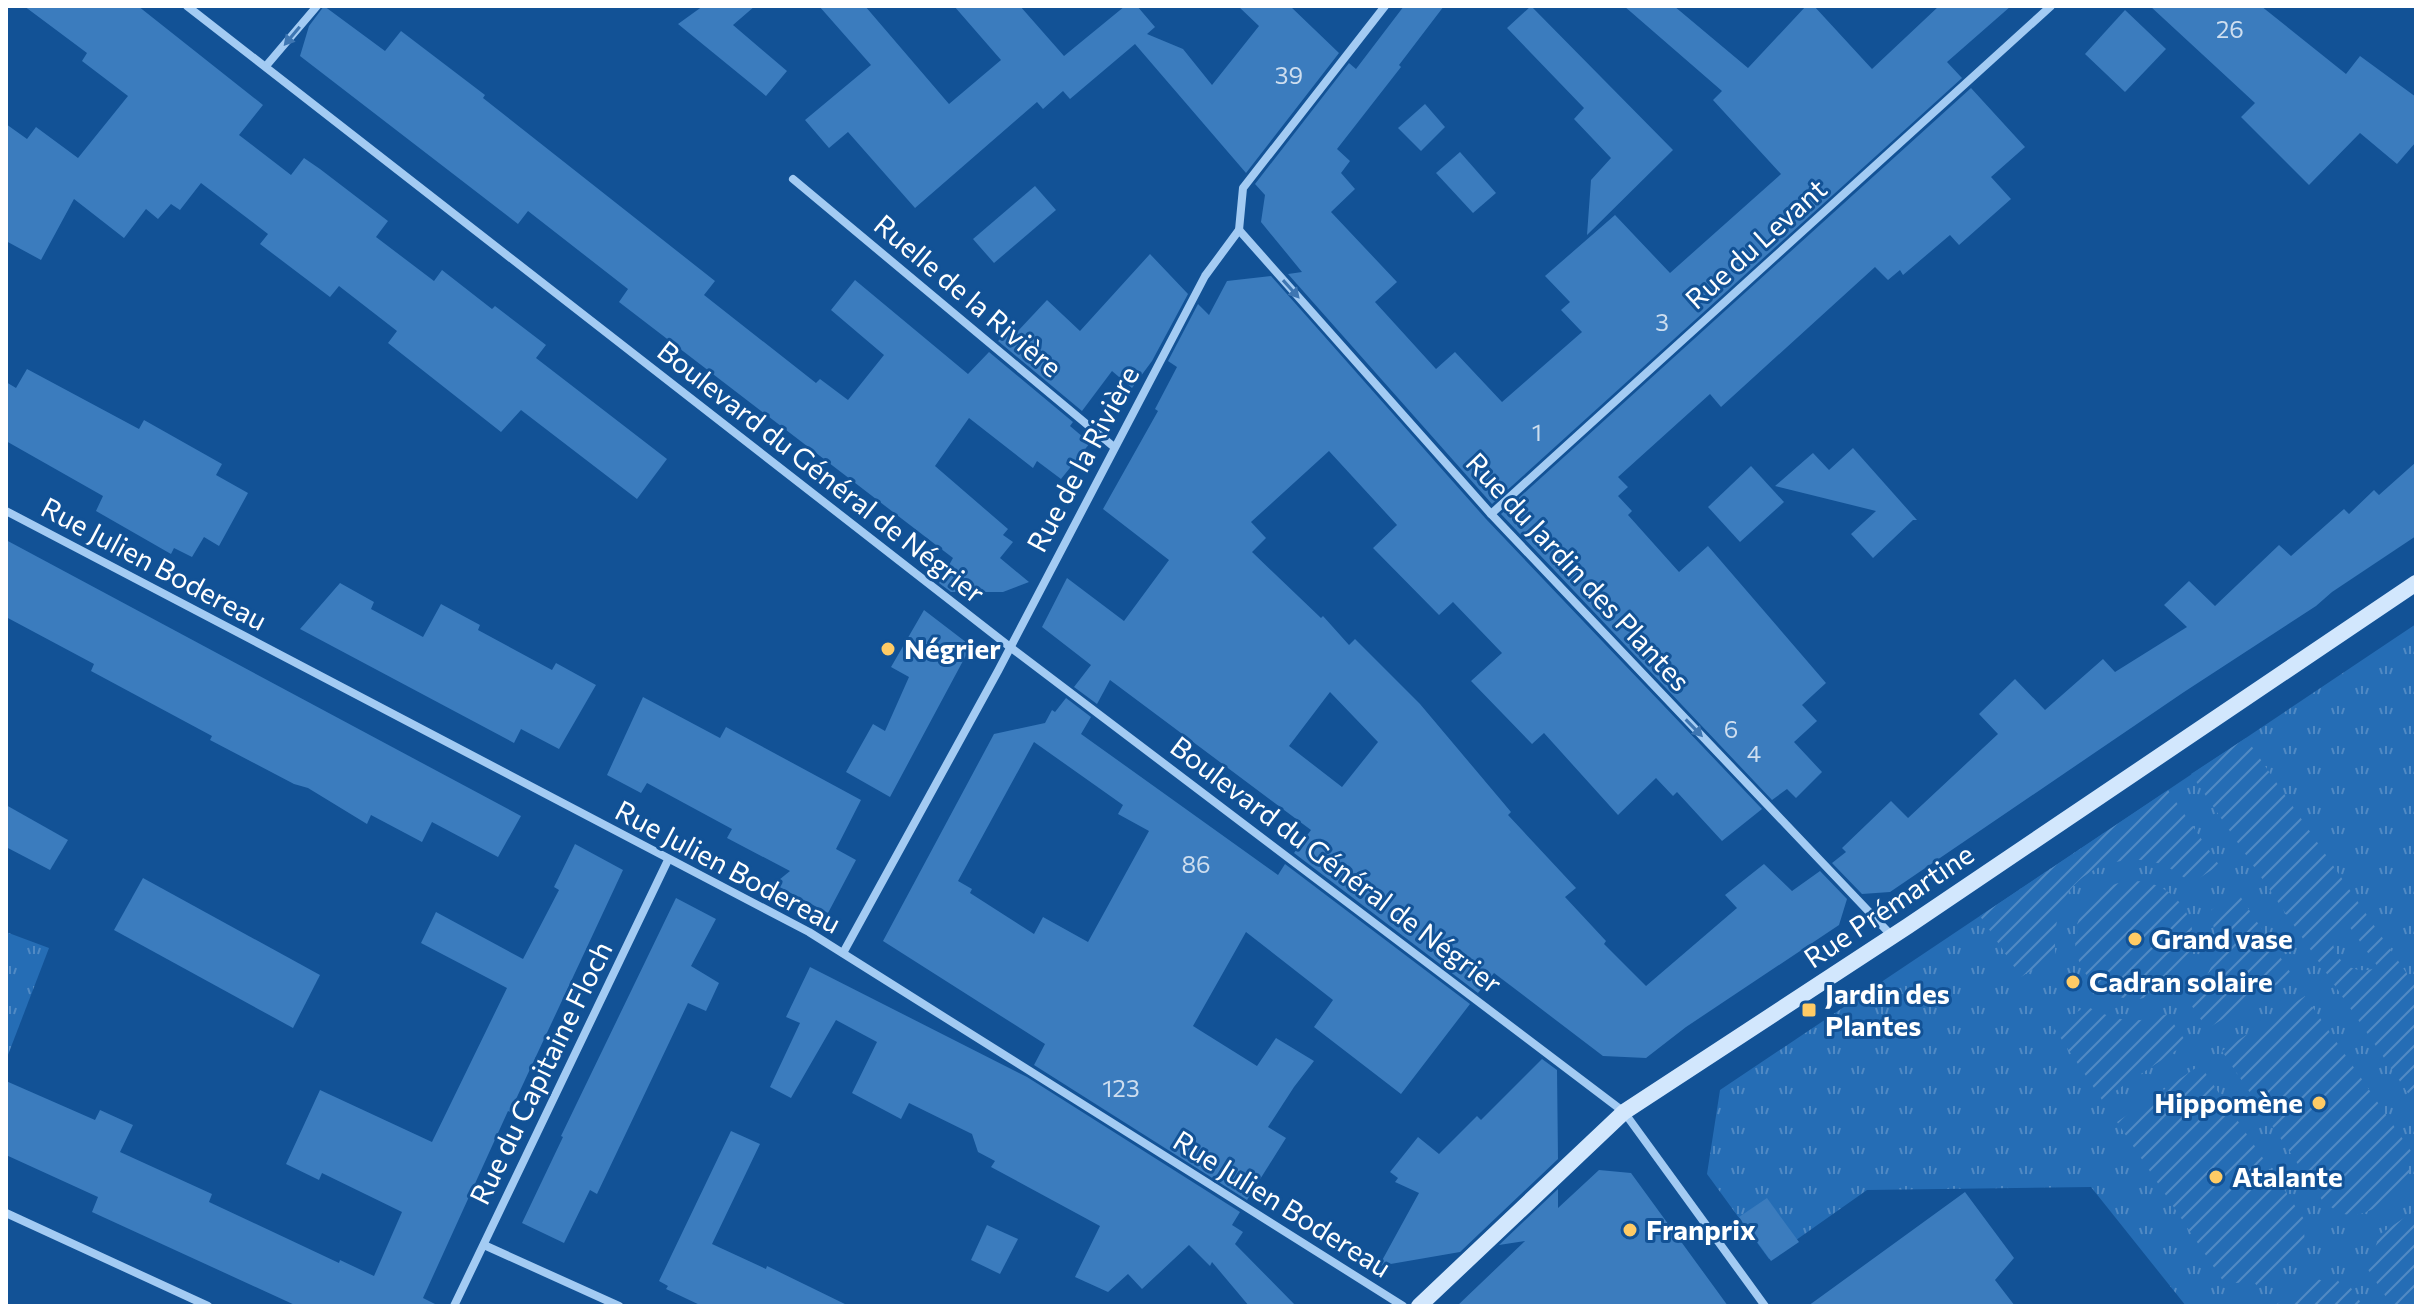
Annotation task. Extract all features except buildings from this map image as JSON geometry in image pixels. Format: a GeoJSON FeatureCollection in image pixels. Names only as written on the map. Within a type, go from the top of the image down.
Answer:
{"type":"FeatureCollection","features":[{"type":"Feature","properties":{"kind":"street","name":"Boulevard du Général de Négrier"},"geometry":{"type":"LineString","coordinates":[[187,6],[1010,647],[1624,1112],[1765,1306]]}},
{"type":"Feature","properties":{"kind":"street"},"geometry":{"type":"LineString","coordinates":[[266,66],[317,6]]}},
{"type":"Feature","properties":{"kind":"street"},"geometry":{"type":"LineString","coordinates":[[1239,230],[1243,188],[1385,6]]}},
{"type":"Feature","properties":{"kind":"street","name":"Rue du Levant"},"geometry":{"type":"LineString","coordinates":[[1491,514],[2051,6]]}},
{"type":"Feature","properties":{"kind":"street","name":"Ruelle de la Rivière"},"geometry":{"type":"LineString","coordinates":[[793,179],[1114,447]]}},
{"type":"Feature","properties":{"kind":"street","name":"Rue de la Rivière"},"geometry":{"type":"LineString","coordinates":[[843,953],[1010,647],[1205,276],[1239,230]]}},
{"type":"Feature","properties":{"kind":"street","name":"Rue du Jardin des Plantes"},"geometry":{"type":"LineString","coordinates":[[1239,230],[1491,514],[1892,936]]}},
{"type":"Feature","properties":{"kind":"street","name":"Rue Julien Bodereau"},"geometry":{"type":"LineString","coordinates":[[6,511],[809,932],[1403,1306]]}},
{"type":"Feature","properties":{"kind":"street","name":"Rue Prémartine"},"geometry":{"type":"LineString","coordinates":[[1419,1306],[1624,1112],[1892,936],[2416,583]]}},
{"type":"Feature","properties":{"kind":"street","name":"Rue du Capitaine Floch"},"geometry":{"type":"LineString","coordinates":[[454,1306],[668,860]]}},
{"type":"Feature","properties":{"kind":"street"},"geometry":{"type":"LineString","coordinates":[[6,1213],[208,1306]]}},
{"type":"Feature","properties":{"kind":"street"},"geometry":{"type":"LineString","coordinates":[[484,1245],[619,1306]]}},
{"type":"Feature","properties":{"kind":"green space","name":"Jardin des Plantes"},"geometry":{"type":"Polygon","coordinates":[[[2416,624],[2416,1306],[2186,1306],[2091,1187],[1867,1190],[1769,1259],[1707,1174],[1720,1090],[2416,624]]]}},
{"type":"Feature","properties":{"kind":"green space"},"geometry":{"type":"Polygon","coordinates":[[[2246,738],[2416,987],[2416,1105],[2191,774],[2246,738]],[[2344,919],[2332,933],[2339,958],[2360,970],[2378,967],[2344,919]]]}},
{"type":"Feature","properties":{"kind":"green space"},"geometry":{"type":"Polygon","coordinates":[[[2168,790],[2219,865],[2192,883],[2154,862],[2125,861],[2096,869],[2073,886],[2065,898],[2057,923],[2055,955],[2021,977],[1980,916],[2168,790]]]}},
{"type":"Feature","properties":{"kind":"green space"},"geometry":{"type":"Polygon","coordinates":[[[2134,881],[2167,891],[2183,907],[2193,940],[2183,973],[2167,989],[2134,999],[2101,989],[2085,973],[2075,940],[2085,907],[2101,891],[2134,881]]]}},
{"type":"Feature","properties":{"kind":"green space"},"geometry":{"type":"Polygon","coordinates":[[[2238,893],[2292,975],[2207,1029],[2188,1000],[2205,978],[2213,959],[2215,937],[2211,910],[2238,893]]]}},
{"type":"Feature","properties":{"kind":"green space"},"geometry":{"type":"Polygon","coordinates":[[[6,932],[49,948],[6,1060],[6,932]]]}},
{"type":"Feature","properties":{"kind":"green space"},"geometry":{"type":"Polygon","coordinates":[[[2305,996],[2413,1154],[2409,1158],[2405,1187],[2378,1206],[2360,1214],[2350,1215],[2331,1207],[2328,1209],[2222,1051],[2305,996]]]}},
{"type":"Feature","properties":{"kind":"green space"},"geometry":{"type":"Polygon","coordinates":[[[2086,1006],[2126,1020],[2145,1020],[2167,1014],[2187,1043],[2102,1100],[2054,1028],[2086,1006]]]}},
{"type":"Feature","properties":{"kind":"green space"},"geometry":{"type":"Polygon","coordinates":[[[2200,1065],[2306,1222],[2303,1224],[2305,1241],[2297,1255],[2300,1257],[2257,1286],[2254,1282],[2223,1281],[2117,1122],[2200,1065]]]}},
{"type":"Feature","properties":{"kind":"green space"},"geometry":{"type":"Polygon","coordinates":[[[2416,1210],[2416,1306],[2392,1306],[2367,1268],[2374,1262],[2372,1258],[2377,1242],[2374,1238],[2416,1210]]]}},
{"type":"Feature","properties":{"kind":"green space"},"geometry":{"type":"Polygon","coordinates":[[[2315,1278],[2323,1281],[2337,1279],[2341,1285],[2347,1282],[2363,1306],[2274,1306],[2315,1278]]]}},
{"type":"Feature","properties":{"kind":"place","name":"Négrier"},"geometry":{"type":"Point","coordinates":[888,649]}},
{"type":"Feature","properties":{"kind":"place","name":"Grand vase"},"geometry":{"type":"Point","coordinates":[2135,939]}},
{"type":"Feature","properties":{"kind":"place","name":"Cadran solaire"},"geometry":{"type":"Point","coordinates":[2073,982]}},
{"type":"Feature","properties":{"kind":"place","name":"Jardin des Plantes"},"geometry":{"type":"Point","coordinates":[1809,1010]}},
{"type":"Feature","properties":{"kind":"place","name":"Hippomène"},"geometry":{"type":"Point","coordinates":[2319,1103]}},
{"type":"Feature","properties":{"kind":"place","name":"Atalante"},"geometry":{"type":"Point","coordinates":[2216,1177]}},
{"type":"Feature","properties":{"kind":"place","name":"Franprix"},"geometry":{"type":"Point","coordinates":[1630,1230]}}]}
